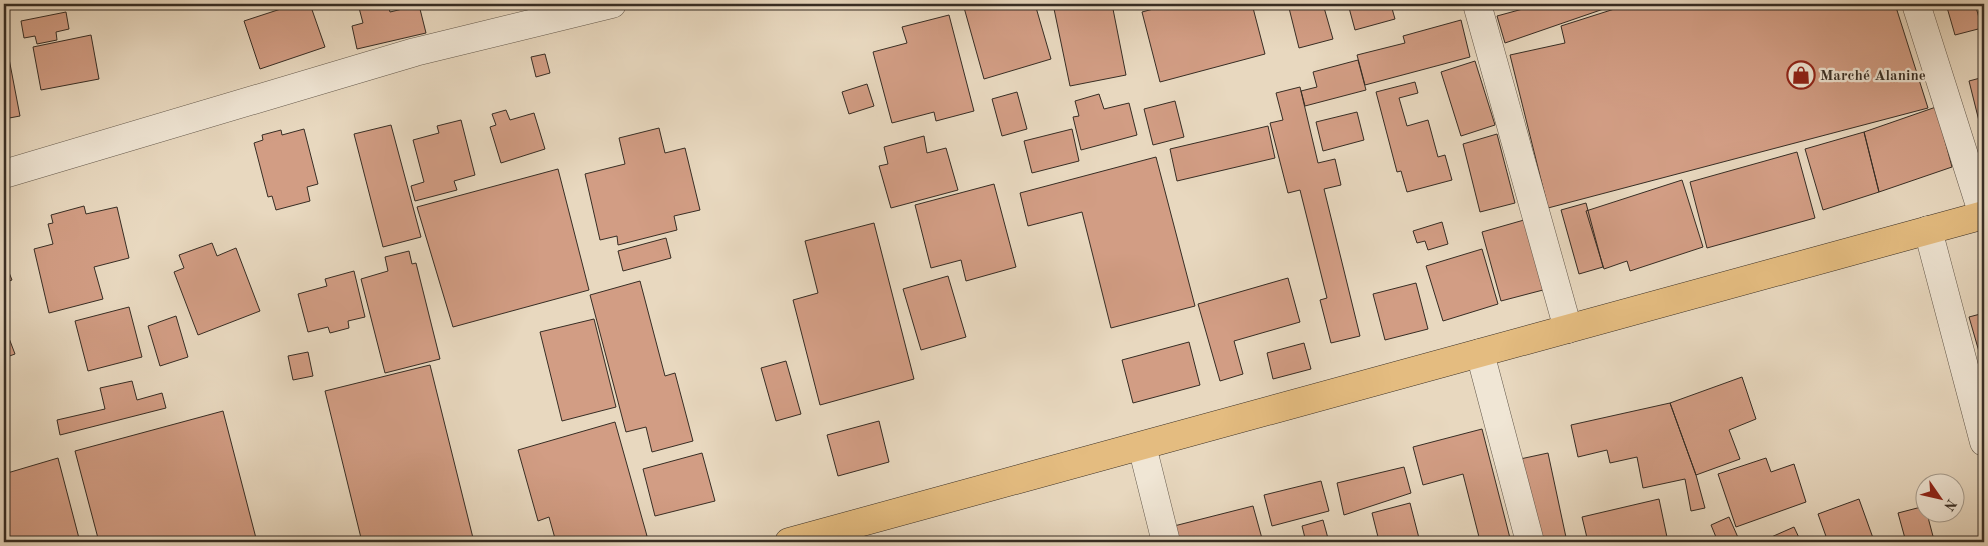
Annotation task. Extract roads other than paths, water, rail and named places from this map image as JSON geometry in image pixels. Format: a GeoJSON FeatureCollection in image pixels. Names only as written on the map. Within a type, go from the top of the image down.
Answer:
{"type":"FeatureCollection","features":[{"type":"Feature","properties":{"kind":"highway"},"geometry":{"type":"LineString","coordinates":[[789,542],[1984,215]]}},
{"type":"Feature","properties":{"kind":"street"},"geometry":{"type":"LineString","coordinates":[[4,174],[414,52],[612,4]]}},
{"type":"Feature","properties":{"kind":"street"},"geometry":{"type":"LineString","coordinates":[[1477,4],[1568,329]]}},
{"type":"Feature","properties":{"kind":"street"},"geometry":{"type":"LineString","coordinates":[[1916,4],[1984,215]]}},
{"type":"Feature","properties":{"kind":"street"},"geometry":{"type":"LineString","coordinates":[[1928,230],[1984,442]]}},
{"type":"Feature","properties":{"kind":"street"},"geometry":{"type":"LineString","coordinates":[[1480,353],[1530,542]]}},
{"type":"Feature","properties":{"kind":"street"},"geometry":{"type":"LineString","coordinates":[[1142,446],[1166,542]]}},
{"type":"Feature","properties":{"kind":"place","name":"Marché Alanine"},"geometry":{"type":"Point","coordinates":[1801,75]}}]}
